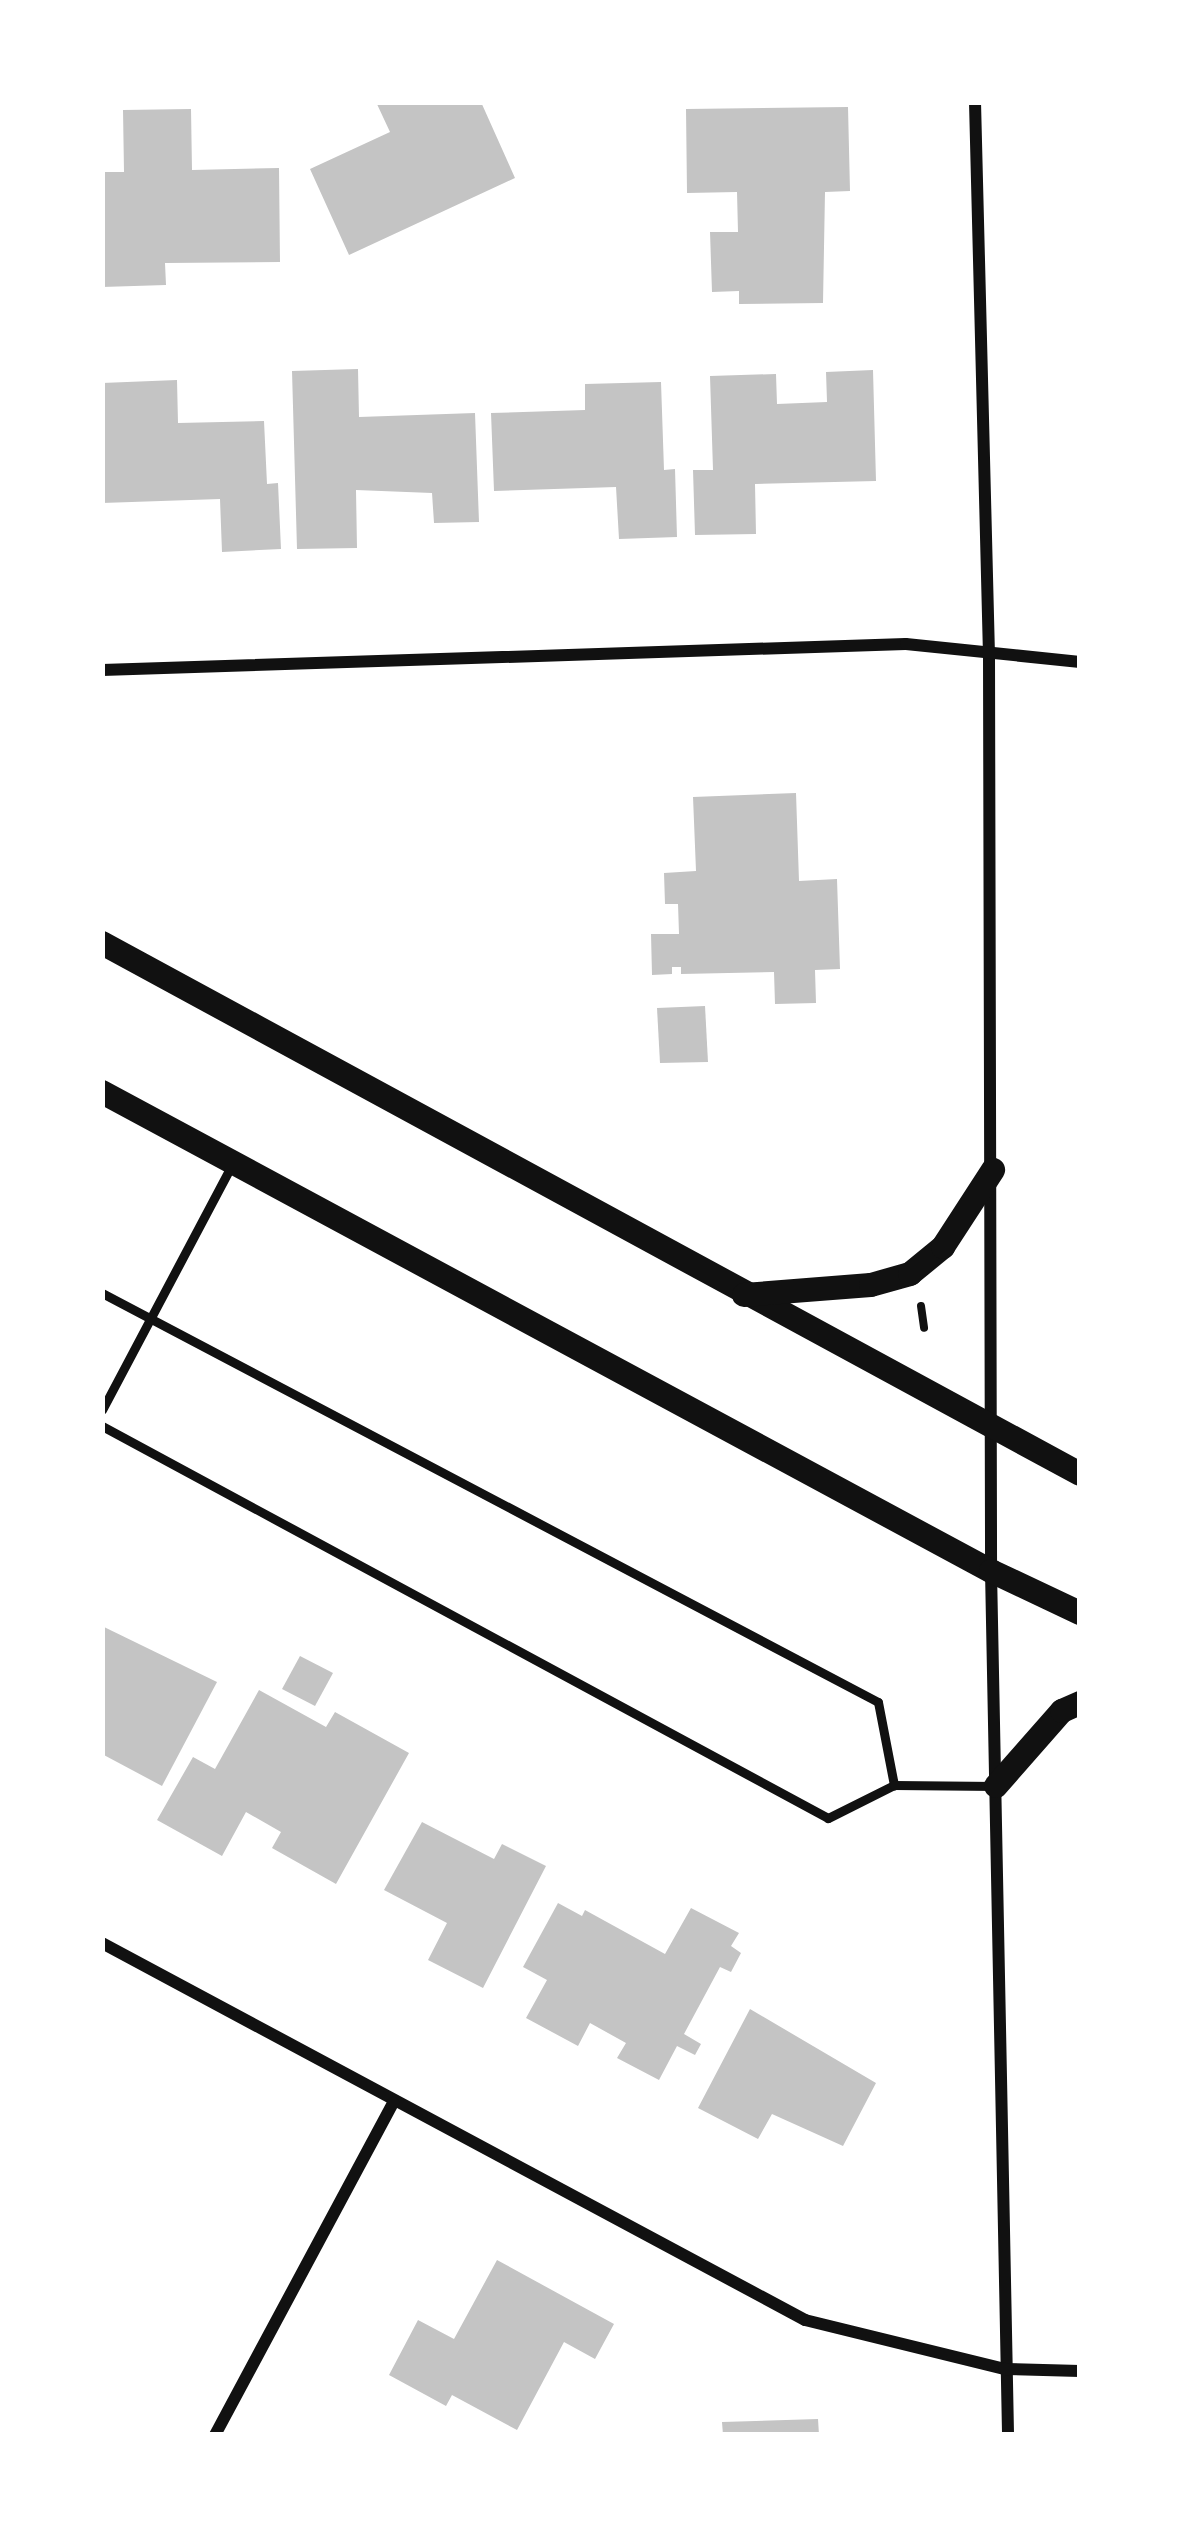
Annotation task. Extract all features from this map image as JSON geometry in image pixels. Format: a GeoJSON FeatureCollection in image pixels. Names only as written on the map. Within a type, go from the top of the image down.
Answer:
{"type":"FeatureCollection","features":[{"type":"Feature","properties":{"kind":"main road"},"geometry":{"type":"LineString","coordinates":[[102,944],[1080,1474]]}},
{"type":"Feature","properties":{"kind":"main road"},"geometry":{"type":"LineString","coordinates":[[102,1092],[235,1159],[992,1571],[1080,1613]]}},
{"type":"Feature","properties":{"kind":"main road"},"geometry":{"type":"LineString","coordinates":[[744,1295],[871,1285],[910,1274],[943,1247],[993,1170]]}},
{"type":"Feature","properties":{"kind":"main road"},"geometry":{"type":"LineString","coordinates":[[996,1786],[1062,1711],[1080,1703]]}},
{"type":"Feature","properties":{"kind":"street"},"geometry":{"type":"LineString","coordinates":[[975,102],[989,656],[992,1571],[1008,2435]]}},
{"type":"Feature","properties":{"kind":"street"},"geometry":{"type":"LineString","coordinates":[[102,670],[906,644],[1080,662]]}},
{"type":"Feature","properties":{"kind":"street"},"geometry":{"type":"LineString","coordinates":[[102,1943],[805,2320],[1004,2368],[1080,2371]]}},
{"type":"Feature","properties":{"kind":"street"},"geometry":{"type":"LineString","coordinates":[[215,2435],[393,2103]]}},
{"type":"Feature","properties":{"kind":"lane"},"geometry":{"type":"LineString","coordinates":[[102,1410],[235,1159]]}},
{"type":"Feature","properties":{"kind":"lane"},"geometry":{"type":"LineString","coordinates":[[102,1293],[878,1702],[894,1785]]}},
{"type":"Feature","properties":{"kind":"lane"},"geometry":{"type":"LineString","coordinates":[[102,1426],[828,1818],[894,1785],[996,1786]]}},
{"type":"Feature","properties":{"kind":"building"},"geometry":{"type":"Polygon","coordinates":[[[376,102],[481,102],[515,178],[349,255],[310,169],[390,132],[376,102]]]}},
{"type":"Feature","properties":{"kind":"building"},"geometry":{"type":"Polygon","coordinates":[[[848,107],[850,191],[825,192],[823,303],[739,304],[739,291],[712,292],[710,232],[738,232],[737,192],[687,193],[686,109],[848,107]]]}},
{"type":"Feature","properties":{"kind":"building"},"geometry":{"type":"Polygon","coordinates":[[[191,109],[192,170],[279,168],[280,262],[165,263],[166,285],[102,287],[102,172],[124,172],[123,110],[191,109]]]}},
{"type":"Feature","properties":{"kind":"building"},"geometry":{"type":"Polygon","coordinates":[[[358,369],[359,417],[475,413],[479,522],[434,523],[432,493],[356,490],[357,548],[297,549],[292,371],[358,369]]]}},
{"type":"Feature","properties":{"kind":"building"},"geometry":{"type":"Polygon","coordinates":[[[873,370],[876,481],[755,484],[756,534],[695,535],[693,470],[713,470],[710,376],[776,374],[777,404],[827,402],[826,372],[873,370]]]}},
{"type":"Feature","properties":{"kind":"building"},"geometry":{"type":"Polygon","coordinates":[[[177,380],[178,423],[264,421],[267,484],[278,483],[281,549],[222,552],[220,499],[102,503],[102,383],[177,380]]]}},
{"type":"Feature","properties":{"kind":"building"},"geometry":{"type":"Polygon","coordinates":[[[661,382],[664,470],[675,469],[677,537],[619,539],[616,487],[494,491],[491,413],[585,410],[585,384],[661,382]]]}},
{"type":"Feature","properties":{"kind":"building"},"geometry":{"type":"Polygon","coordinates":[[[796,793],[799,881],[837,879],[840,969],[815,970],[816,1003],[775,1004],[774,972],[681,974],[681,967],[672,967],[672,974],[652,975],[651,934],[679,934],[678,904],[665,904],[664,873],[696,871],[693,797],[796,793]]]}},
{"type":"Feature","properties":{"kind":"building"},"geometry":{"type":"Polygon","coordinates":[[[705,1006],[708,1062],[660,1063],[657,1008],[705,1006]]]}},
{"type":"Feature","properties":{"kind":"building"},"geometry":{"type":"Polygon","coordinates":[[[102,1626],[217,1682],[162,1786],[102,1754],[102,1626]]]}},
{"type":"Feature","properties":{"kind":"building"},"geometry":{"type":"Polygon","coordinates":[[[300,1656],[333,1673],[315,1706],[282,1689],[300,1656]]]}},
{"type":"Feature","properties":{"kind":"building"},"geometry":{"type":"Polygon","coordinates":[[[259,1690],[326,1727],[335,1712],[409,1753],[336,1884],[272,1848],[281,1832],[246,1812],[222,1856],[157,1820],[193,1757],[215,1769],[259,1690]]]}},
{"type":"Feature","properties":{"kind":"building"},"geometry":{"type":"Polygon","coordinates":[[[422,1822],[494,1859],[502,1844],[546,1866],[483,1988],[428,1960],[447,1923],[384,1890],[422,1822]]]}},
{"type":"Feature","properties":{"kind":"building"},"geometry":{"type":"Polygon","coordinates":[[[558,1903],[582,1916],[585,1910],[665,1954],[691,1908],[739,1933],[731,1946],[741,1953],[731,1972],[720,1967],[684,2034],[701,2044],[695,2055],[677,2046],[659,2080],[617,2058],[626,2043],[590,2023],[578,2046],[526,2018],[547,1980],[523,1967],[558,1903]]]}},
{"type":"Feature","properties":{"kind":"building"},"geometry":{"type":"Polygon","coordinates":[[[750,2009],[876,2083],[843,2146],[772,2114],[758,2139],[698,2108],[750,2009]]]}},
{"type":"Feature","properties":{"kind":"building"},"geometry":{"type":"Polygon","coordinates":[[[497,2260],[614,2324],[595,2359],[564,2342],[517,2430],[452,2395],[446,2406],[389,2375],[418,2320],[454,2339],[497,2260]]]}},
{"type":"Feature","properties":{"kind":"building"},"geometry":{"type":"Polygon","coordinates":[[[818,2419],[819,2435],[723,2435],[722,2422],[818,2419]]]}}]}
